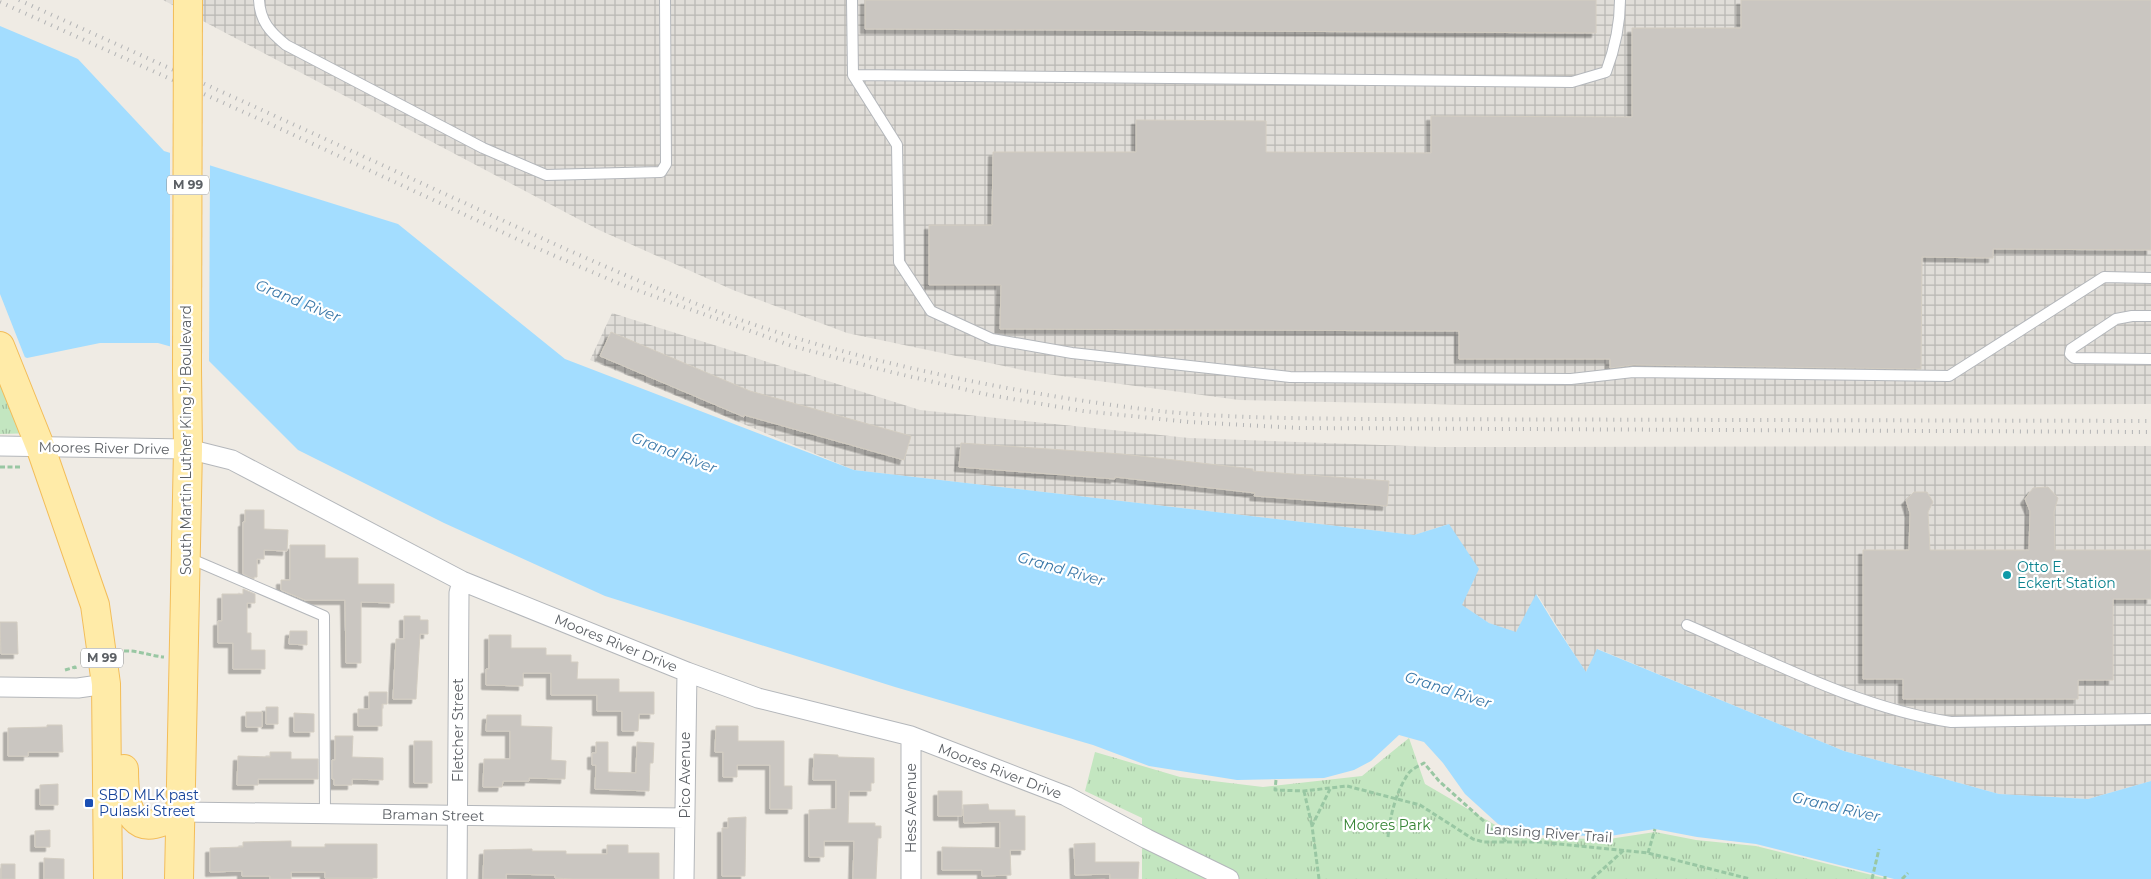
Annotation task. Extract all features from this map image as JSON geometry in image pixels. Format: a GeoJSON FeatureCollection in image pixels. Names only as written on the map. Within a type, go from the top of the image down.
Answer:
{"type":"FeatureCollection","features":[{"type":"Feature","properties":{"kind":"main road","name":"South Martin Luther King Jr Boulevard"},"geometry":{"type":"LineString","coordinates":[[179,879],[188,449],[188,0]]}},
{"type":"Feature","properties":{"kind":"main road","name":"M 99"},"geometry":{"type":"LineString","coordinates":[[0,346],[40,446],[95,605],[106,684],[108,879]]}},
{"type":"Feature","properties":{"kind":"main road"},"geometry":{"type":"LineString","coordinates":[[106,684],[122,713],[124,792],[128,810],[133,819],[145,824],[159,824],[181,812]]}},
{"type":"Feature","properties":{"kind":"street","name":"Moores River Drive"},"geometry":{"type":"LineString","coordinates":[[0,446],[188,449],[232,460],[462,581],[687,672],[758,698],[911,736],[1066,796],[1147,839],[1229,879]]}},
{"type":"Feature","properties":{"kind":"street","name":"Fletcher Street"},"geometry":{"type":"LineString","coordinates":[[457,879],[459,593],[462,581]]}},
{"type":"Feature","properties":{"kind":"street","name":"Pico Avenue"},"geometry":{"type":"LineString","coordinates":[[684,879],[687,672]]}},
{"type":"Feature","properties":{"kind":"street"},"geometry":{"type":"LineString","coordinates":[[0,686],[78,688],[106,684]]}},
{"type":"Feature","properties":{"kind":"street","name":"Hess Avenue"},"geometry":{"type":"LineString","coordinates":[[911,736],[911,879]]}},
{"type":"Feature","properties":{"kind":"street","name":"Braman Street"},"geometry":{"type":"LineString","coordinates":[[181,812],[685,818]]}},
{"type":"Feature","properties":{"kind":"lane"},"geometry":{"type":"LineString","coordinates":[[259,0],[259,11],[268,30],[286,45],[482,148],[546,174],[661,172],[666,164],[665,0]]}},
{"type":"Feature","properties":{"kind":"lane"},"geometry":{"type":"LineString","coordinates":[[852,0],[853,75],[897,145],[899,262],[931,311],[992,339],[1072,353],[1290,376],[1571,379],[1633,372],[1949,376],[2104,278],[2151,278]]}},
{"type":"Feature","properties":{"kind":"lane"},"geometry":{"type":"LineString","coordinates":[[853,75],[1572,82],[1606,72],[1614,51],[1620,25],[1620,0]]}},
{"type":"Feature","properties":{"kind":"lane"},"geometry":{"type":"LineString","coordinates":[[2151,316],[2132,316],[2116,319],[2071,349],[2070,354],[2074,358],[2151,358]]}},
{"type":"Feature","properties":{"kind":"lane"},"geometry":{"type":"LineString","coordinates":[[185,557],[324,616],[325,814]]}},
{"type":"Feature","properties":{"kind":"lane"},"geometry":{"type":"LineString","coordinates":[[1688,626],[1849,695],[1922,717],[1951,722],[2151,719]]}},
{"type":"Feature","properties":{"kind":"path"},"geometry":{"type":"LineString","coordinates":[[0,467],[22,467]]}},
{"type":"Feature","properties":{"kind":"path"},"geometry":{"type":"LineString","coordinates":[[124,651],[136,650],[152,656],[165,658]]}},
{"type":"Feature","properties":{"kind":"path"},"geometry":{"type":"LineString","coordinates":[[1388,837],[1396,798],[1409,772],[1424,763],[1439,781],[1507,842]]}},
{"type":"Feature","properties":{"kind":"path","name":"Lansing River Trail"},"geometry":{"type":"LineString","coordinates":[[1276,780],[1275,790],[1304,791],[1347,786],[1420,805],[1473,838],[1484,842],[1540,842],[1648,853],[1750,879]]}},
{"type":"Feature","properties":{"kind":"path"},"geometry":{"type":"LineString","coordinates":[[1312,826],[1331,788]]}},
{"type":"Feature","properties":{"kind":"path"},"geometry":{"type":"LineString","coordinates":[[1304,791],[1312,826],[1319,879]]}},
{"type":"Feature","properties":{"kind":"path"},"geometry":{"type":"LineString","coordinates":[[1648,853],[1655,829]]}},
{"type":"Feature","properties":{"kind":"path"},"geometry":{"type":"LineString","coordinates":[[1872,879],[1879,848]]}},
{"type":"Feature","properties":{"kind":"path"},"geometry":{"type":"LineString","coordinates":[[1592,879],[1624,850]]}},
{"type":"Feature","properties":{"kind":"path"},"geometry":{"type":"LineString","coordinates":[[1902,879],[1908,873]]}},
{"type":"Feature","properties":{"kind":"shaded area"},"geometry":{"type":"Polygon","coordinates":[[[163,0],[2151,0],[2151,404],[1479,405],[1239,400],[1032,372],[847,333],[733,290],[599,230],[163,0]]]}},
{"type":"Feature","properties":{"kind":"shaded area"},"geometry":{"type":"Polygon","coordinates":[[[612,313],[920,410],[1189,438],[1437,447],[2151,446],[2151,781],[2088,799],[1999,794],[1844,751],[1598,649],[1586,673],[1537,594],[1516,633],[1489,623],[1461,605],[1449,524],[1414,535],[854,470],[590,360],[612,313]]]}},
{"type":"Feature","properties":{"kind":"green space"},"geometry":{"type":"Polygon","coordinates":[[[0,343],[41,433],[0,434],[0,343]]]}},
{"type":"Feature","properties":{"kind":"green space","name":"Moores Park"},"geometry":{"type":"Polygon","coordinates":[[[1409,738],[1425,784],[1497,826],[1526,838],[1609,839],[1655,832],[1696,840],[1756,846],[1888,879],[1142,879],[1142,818],[1085,791],[1095,752],[1180,777],[1263,787],[1362,776],[1409,738]]]}},
{"type":"Feature","properties":{"kind":"water","name":"Grand River"},"geometry":{"type":"Polygon","coordinates":[[[0,26],[78,59],[164,151],[398,224],[565,359],[854,470],[1414,535],[1449,524],[1479,569],[1462,605],[1489,623],[1516,632],[1536,594],[1586,672],[1597,649],[1844,751],[1999,794],[2088,799],[2151,781],[2151,879],[1894,879],[1756,844],[1697,837],[1655,829],[1610,836],[1526,835],[1498,824],[1465,794],[1443,763],[1424,742],[1399,735],[1371,761],[1354,770],[1324,778],[1237,780],[1149,766],[1093,745],[895,687],[605,596],[444,523],[298,450],[204,356],[158,343],[100,343],[27,358],[0,346],[0,26]]]}},
{"type":"Feature","properties":{"kind":"pier"},"geometry":{"type":"Polygon","coordinates":[[[170,150],[210,162],[209,365],[203,358],[170,349],[170,150]]]}},
{"type":"Feature","properties":{"kind":"pier"},"geometry":{"type":"Polygon","coordinates":[[[0,294],[26,360],[0,349],[0,294]]]}},
{"type":"Feature","properties":{"kind":"building"},"geometry":{"type":"Polygon","coordinates":[[[865,0],[1596,0],[1596,33],[865,29],[865,0]]]}},
{"type":"Feature","properties":{"kind":"building"},"geometry":{"type":"Polygon","coordinates":[[[1741,0],[2151,0],[2151,250],[1993,249],[1993,258],[1922,257],[1921,369],[1633,365],[1610,368],[1610,359],[1459,359],[1459,331],[1000,329],[1001,285],[929,285],[929,225],[992,225],[993,152],[1136,152],[1136,120],[1266,121],[1266,152],[1431,153],[1431,116],[1632,117],[1632,28],[1741,28],[1741,0]]]}},
{"type":"Feature","properties":{"kind":"building"},"geometry":{"type":"Polygon","coordinates":[[[611,332],[750,391],[911,436],[904,460],[744,415],[744,417],[600,356],[611,332]]]}},
{"type":"Feature","properties":{"kind":"building"},"geometry":{"type":"Polygon","coordinates":[[[961,443],[1122,454],[1253,469],[1253,471],[1389,481],[1387,506],[1254,496],[1255,493],[1115,477],[1115,479],[959,467],[961,443]]]}},
{"type":"Feature","properties":{"kind":"building","name":"Otto E. Eckert Station"},"geometry":{"type":"Polygon","coordinates":[[[2048,487],[2058,498],[2054,512],[2055,550],[2151,550],[2151,599],[2113,599],[2113,680],[2078,680],[2078,699],[1903,699],[1903,679],[1863,679],[1863,550],[1909,550],[1910,513],[1906,500],[1914,492],[1927,492],[1933,502],[1928,512],[1930,550],[2029,550],[2030,511],[2025,499],[2033,488],[2048,487]]]}},
{"type":"Feature","properties":{"kind":"building"},"geometry":{"type":"Polygon","coordinates":[[[245,510],[264,510],[264,529],[288,530],[287,551],[264,550],[264,559],[257,559],[257,577],[254,577],[254,579],[243,574],[243,522],[245,522],[245,510]]]}},
{"type":"Feature","properties":{"kind":"building"},"geometry":{"type":"Polygon","coordinates":[[[290,545],[325,545],[325,558],[358,558],[358,584],[394,584],[394,603],[361,602],[361,663],[346,663],[345,600],[305,600],[281,590],[281,580],[290,580],[290,545]]]}},
{"type":"Feature","properties":{"kind":"building"},"geometry":{"type":"Polygon","coordinates":[[[243,589],[255,594],[255,603],[247,603],[247,633],[251,633],[251,650],[265,650],[265,669],[233,669],[233,643],[218,643],[218,621],[222,621],[222,594],[243,594],[243,589]]]}},
{"type":"Feature","properties":{"kind":"building"},"geometry":{"type":"Polygon","coordinates":[[[404,616],[420,616],[420,620],[428,620],[428,634],[420,634],[416,699],[393,699],[396,639],[404,639],[404,616]]]}},
{"type":"Feature","properties":{"kind":"building"},"geometry":{"type":"Polygon","coordinates":[[[0,622],[17,622],[18,654],[1,654],[0,622]]]}},
{"type":"Feature","properties":{"kind":"building"},"geometry":{"type":"Polygon","coordinates":[[[290,631],[307,631],[307,645],[289,644],[290,631]]]}},
{"type":"Feature","properties":{"kind":"building"},"geometry":{"type":"Polygon","coordinates":[[[489,635],[511,635],[511,648],[546,648],[546,655],[571,655],[571,662],[578,662],[577,679],[619,679],[619,692],[654,692],[654,714],[639,714],[638,731],[622,731],[622,711],[597,711],[597,695],[551,695],[551,673],[523,673],[523,686],[486,685],[486,669],[489,669],[489,635]]]}},
{"type":"Feature","properties":{"kind":"building"},"geometry":{"type":"Polygon","coordinates":[[[369,692],[387,692],[387,704],[382,704],[382,726],[358,726],[358,709],[369,709],[369,692]]]}},
{"type":"Feature","properties":{"kind":"building"},"geometry":{"type":"Polygon","coordinates":[[[266,707],[278,707],[278,724],[266,724],[266,707]]]}},
{"type":"Feature","properties":{"kind":"building"},"geometry":{"type":"Polygon","coordinates":[[[246,712],[262,712],[262,727],[246,727],[246,712]]]}},
{"type":"Feature","properties":{"kind":"building"},"geometry":{"type":"Polygon","coordinates":[[[294,713],[314,714],[314,732],[294,732],[294,713]]]}},
{"type":"Feature","properties":{"kind":"building"},"geometry":{"type":"Polygon","coordinates":[[[487,715],[521,715],[521,726],[552,727],[551,760],[566,761],[565,779],[529,778],[529,781],[503,781],[502,787],[483,787],[484,759],[510,759],[510,731],[486,731],[487,715]]]}},
{"type":"Feature","properties":{"kind":"building"},"geometry":{"type":"Polygon","coordinates":[[[47,725],[62,725],[63,752],[28,752],[28,756],[8,756],[8,728],[47,727],[47,725]]]}},
{"type":"Feature","properties":{"kind":"building"},"geometry":{"type":"Polygon","coordinates":[[[716,726],[738,726],[738,741],[784,741],[784,786],[792,786],[792,809],[770,809],[770,765],[737,765],[737,777],[723,777],[723,752],[715,752],[716,726]]]}},
{"type":"Feature","properties":{"kind":"building"},"geometry":{"type":"Polygon","coordinates":[[[335,736],[353,736],[352,757],[383,758],[383,780],[352,779],[352,785],[334,785],[334,779],[332,779],[332,760],[335,760],[335,736]]]}},
{"type":"Feature","properties":{"kind":"building"},"geometry":{"type":"Polygon","coordinates":[[[414,741],[432,741],[432,783],[414,783],[414,741]]]}},
{"type":"Feature","properties":{"kind":"building"},"geometry":{"type":"Polygon","coordinates":[[[596,742],[608,742],[608,772],[636,773],[637,742],[654,743],[653,763],[650,763],[649,791],[595,789],[596,765],[592,765],[592,753],[596,753],[596,742]]]}},
{"type":"Feature","properties":{"kind":"building"},"geometry":{"type":"Polygon","coordinates":[[[270,752],[291,752],[291,759],[318,759],[318,779],[258,779],[258,785],[237,785],[238,756],[270,757],[270,752]]]}},
{"type":"Feature","properties":{"kind":"building"},"geometry":{"type":"Polygon","coordinates":[[[814,754],[874,758],[874,783],[871,783],[871,791],[849,791],[848,823],[875,823],[875,826],[881,826],[881,838],[878,838],[876,879],[853,879],[854,841],[824,841],[824,857],[809,857],[809,810],[836,809],[836,780],[813,780],[814,754]]]}},
{"type":"Feature","properties":{"kind":"building"},"geometry":{"type":"Polygon","coordinates":[[[58,784],[58,805],[40,805],[40,785],[58,784]]]}},
{"type":"Feature","properties":{"kind":"building"},"geometry":{"type":"Polygon","coordinates":[[[938,791],[962,791],[962,816],[938,816],[938,791]]]}},
{"type":"Feature","properties":{"kind":"building"},"geometry":{"type":"Polygon","coordinates":[[[988,804],[989,810],[1015,810],[1015,816],[1025,816],[1025,850],[1010,850],[1011,875],[982,876],[982,870],[942,870],[942,847],[1000,848],[1000,822],[964,823],[963,805],[988,804]]]}},
{"type":"Feature","properties":{"kind":"building"},"geometry":{"type":"Polygon","coordinates":[[[746,817],[745,876],[722,876],[722,828],[728,828],[728,818],[746,817]]]}},
{"type":"Feature","properties":{"kind":"building"},"geometry":{"type":"Polygon","coordinates":[[[50,830],[50,847],[35,847],[35,831],[50,830]]]}},
{"type":"Feature","properties":{"kind":"building"},"geometry":{"type":"Polygon","coordinates":[[[291,841],[291,847],[325,847],[325,844],[377,844],[377,878],[325,878],[325,872],[291,872],[291,879],[270,879],[270,876],[242,876],[242,871],[210,872],[210,848],[243,847],[243,842],[291,841]]]}},
{"type":"Feature","properties":{"kind":"building"},"geometry":{"type":"Polygon","coordinates":[[[1095,843],[1095,862],[1139,862],[1138,879],[1110,879],[1110,874],[1075,875],[1074,844],[1095,843]]]}},
{"type":"Feature","properties":{"kind":"building"},"geometry":{"type":"Polygon","coordinates":[[[607,845],[628,845],[628,853],[659,853],[659,879],[574,879],[555,878],[555,875],[506,874],[506,879],[483,879],[484,850],[532,849],[532,851],[566,851],[566,854],[607,854],[607,845]]]}},
{"type":"Feature","properties":{"kind":"building"},"geometry":{"type":"Polygon","coordinates":[[[44,858],[64,859],[64,879],[44,879],[44,858]]]}},
{"type":"Feature","properties":{"kind":"building"},"geometry":{"type":"Polygon","coordinates":[[[1,864],[15,864],[15,879],[1,879],[1,864]]]}},
{"type":"Feature","properties":{"kind":"railway"},"geometry":{"type":"LineString","coordinates":[[19,0],[531,234],[679,297],[729,316],[831,348],[994,386],[1076,400],[1159,411],[1259,417],[1359,419],[2151,421]]}},
{"type":"Feature","properties":{"kind":"railway"},"geometry":{"type":"LineString","coordinates":[[0,2],[268,123],[532,246],[620,284],[792,346],[989,395],[1083,411],[1189,422],[1299,428],[2151,432]]}},
{"type":"Feature","properties":{"kind":"place","name":"Otto E. Eckert Station"},"geometry":{"type":"Point","coordinates":[2007,575]}},
{"type":"Feature","properties":{"kind":"place","name":"SBD MLK past Pulaski Street"},"geometry":{"type":"Point","coordinates":[89,803]}}]}
